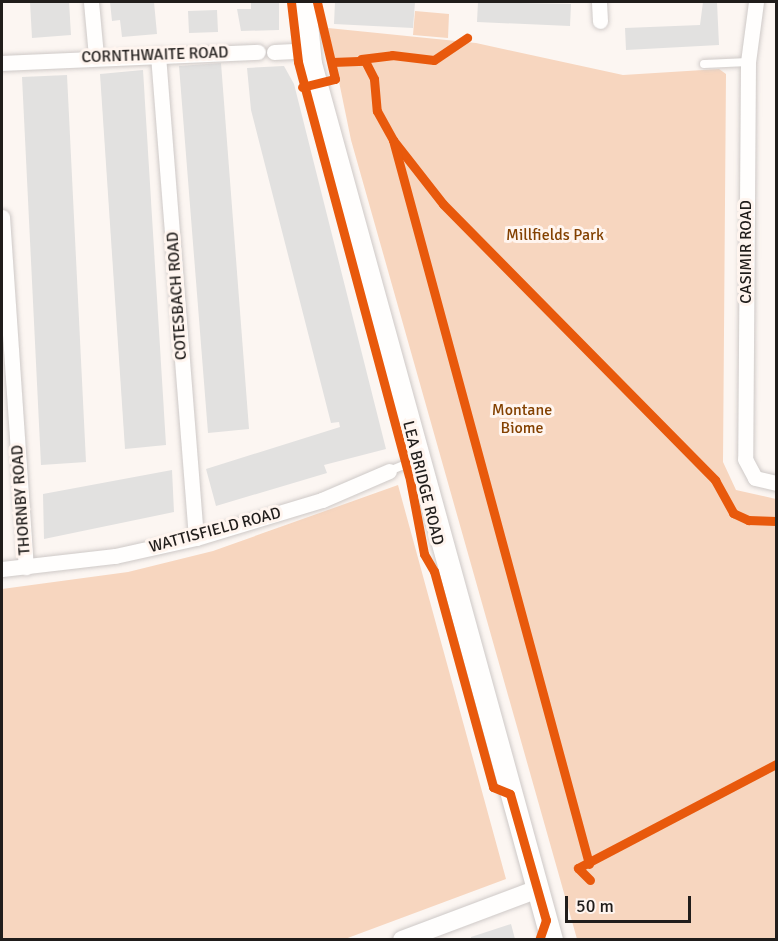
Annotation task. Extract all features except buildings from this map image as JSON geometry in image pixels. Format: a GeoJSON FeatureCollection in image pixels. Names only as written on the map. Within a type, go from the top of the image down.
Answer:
{"type":"FeatureCollection","features":[{"type":"Feature","properties":{"kind":"main road","name":"LEA BRIDGE ROAD"},"geometry":{"type":"LineString","coordinates":[[305,2],[309,50],[552,939]]}},
{"type":"Feature","properties":{"kind":"street"},"geometry":{"type":"LineString","coordinates":[[91,2],[96,56]]}},
{"type":"Feature","properties":{"kind":"street"},"geometry":{"type":"LineString","coordinates":[[599,2],[600,21]]}},
{"type":"Feature","properties":{"kind":"street","name":"CASIMIR ROAD"},"geometry":{"type":"LineString","coordinates":[[756,2],[748,62],[745,459],[755,478],[777,483]]}},
{"type":"Feature","properties":{"kind":"street","name":"CORNTHWAITE ROAD"},"geometry":{"type":"LineString","coordinates":[[2,63],[96,56],[309,50]]}},
{"type":"Feature","properties":{"kind":"street","name":"COTESBACH ROAD"},"geometry":{"type":"LineString","coordinates":[[158,55],[196,538]]}},
{"type":"Feature","properties":{"kind":"street","name":"THORNBY ROAD"},"geometry":{"type":"LineString","coordinates":[[2,217],[26,567]]}},
{"type":"Feature","properties":{"kind":"street","name":"WATTISFIELD ROAD"},"geometry":{"type":"LineString","coordinates":[[2,569],[115,556],[196,538],[322,500],[389,471]]}},
{"type":"Feature","properties":{"kind":"street"},"geometry":{"type":"LineString","coordinates":[[402,939],[538,889]]}},
{"type":"Feature","properties":{"kind":"lane"},"geometry":{"type":"LineString","coordinates":[[704,64],[748,62]]}},
{"type":"Feature","properties":{"kind":"lane","name":"WATTISFIELD ROAD"},"geometry":{"type":"LineString","coordinates":[[389,471],[420,459]]}},
{"type":"Feature","properties":{"kind":"green space"},"geometry":{"type":"Polygon","coordinates":[[[415,11],[449,14],[448,38],[413,35],[415,11]]]}},
{"type":"Feature","properties":{"kind":"green space","name":"Millfields Park"},"geometry":{"type":"Polygon","coordinates":[[[328,28],[476,43],[623,75],[719,69],[726,74],[723,462],[736,490],[776,499],[776,939],[577,939],[351,140],[328,28]]]}},
{"type":"Feature","properties":{"kind":"green space"},"geometry":{"type":"Polygon","coordinates":[[[398,485],[506,879],[345,939],[2,939],[2,589],[128,572],[213,551],[398,485]]]}},
{"type":"Feature","properties":{"kind":"cycle path"},"geometry":{"type":"LineString","coordinates":[[291,2],[298,62],[409,475],[424,554],[434,571],[493,787],[510,794],[546,920],[539,940]]}},
{"type":"Feature","properties":{"kind":"cycle path"},"geometry":{"type":"LineString","coordinates":[[302,87],[335,79],[317,2]]}},
{"type":"Feature","properties":{"kind":"cycle path"},"geometry":{"type":"LineString","coordinates":[[361,59],[392,55],[434,60],[467,38]]}},
{"type":"Feature","properties":{"kind":"cycle path"},"geometry":{"type":"LineString","coordinates":[[332,62],[365,61],[374,79],[377,111],[393,140],[443,204],[715,480],[733,513],[748,520],[776,521]]}},
{"type":"Feature","properties":{"kind":"cycle path"},"geometry":{"type":"LineString","coordinates":[[393,140],[589,864]]}},
{"type":"Feature","properties":{"kind":"cycle path"},"geometry":{"type":"LineString","coordinates":[[590,880],[578,868],[776,764]]}},
{"type":"Feature","properties":{"kind":"park label","name":"Montane Biome"},"geometry":{"type":"Point","coordinates":[522,419]}}]}
